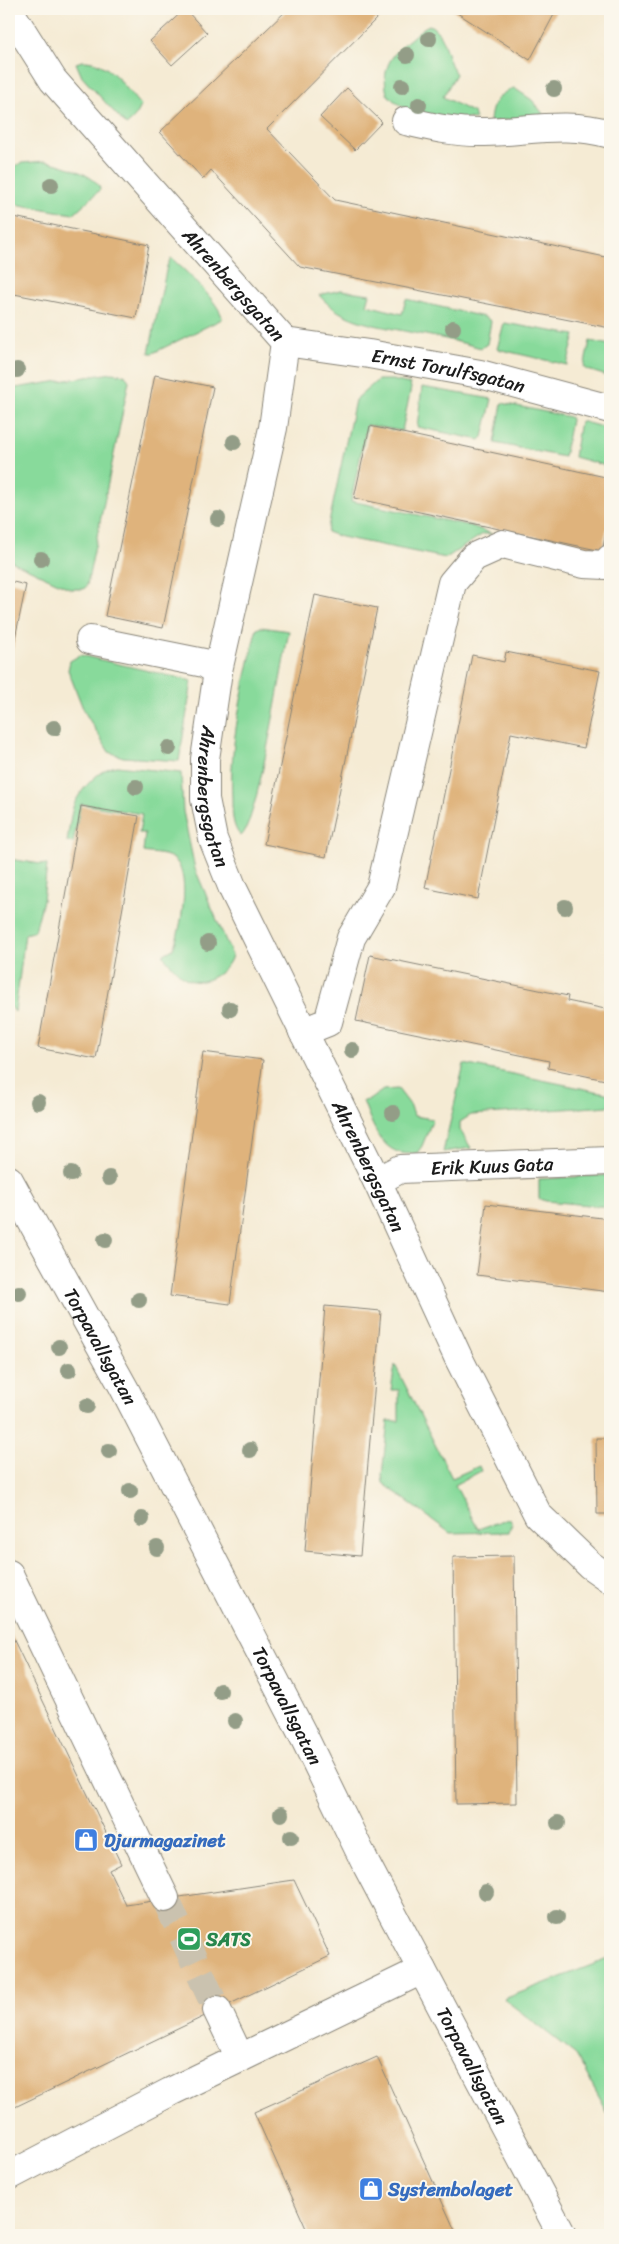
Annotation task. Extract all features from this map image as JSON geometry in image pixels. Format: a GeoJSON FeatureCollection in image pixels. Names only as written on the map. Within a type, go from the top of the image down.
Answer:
{"type":"FeatureCollection","features":[{"type":"Feature","properties":{"kind":"street","name":"Ahrenbergsgatan"},"geometry":{"type":"LineString","coordinates":[[16,13],[53,80],[285,342],[273,428],[218,671],[205,760],[205,799],[213,839],[233,889],[377,1181],[458,1357],[538,1514],[590,1565],[610,1579]]}},
{"type":"Feature","properties":{"kind":"street"},"geometry":{"type":"LineString","coordinates":[[406,121],[443,130],[484,132],[573,126],[610,134]]}},
{"type":"Feature","properties":{"kind":"street","name":"Ernst Torulfsgatan"},"geometry":{"type":"LineString","coordinates":[[285,342],[369,354],[480,374],[610,409]]}},
{"type":"Feature","properties":{"kind":"street"},"geometry":{"type":"LineString","coordinates":[[303,1032],[328,1022],[351,938],[381,887],[452,582],[474,557],[503,544],[584,564],[606,565],[610,560]]}},
{"type":"Feature","properties":{"kind":"street"},"geometry":{"type":"LineString","coordinates":[[90,640],[204,663],[218,671]]}},
{"type":"Feature","properties":{"kind":"street","name":"Erik Kuus Gata"},"geometry":{"type":"LineString","coordinates":[[377,1181],[400,1169],[610,1161]]}},
{"type":"Feature","properties":{"kind":"street","name":"Torpavallsgatan"},"geometry":{"type":"LineString","coordinates":[[9,1180],[124,1388],[422,1970],[562,2235]]}},
{"type":"Feature","properties":{"kind":"street"},"geometry":{"type":"LineString","coordinates":[[9,1574],[165,1898]]}},
{"type":"Feature","properties":{"kind":"street"},"geometry":{"type":"LineString","coordinates":[[9,2176],[240,2058],[422,1970]]}},
{"type":"Feature","properties":{"kind":"street"},"geometry":{"type":"LineString","coordinates":[[217,2010],[240,2058]]}},
{"type":"Feature","properties":{"kind":"green space"},"geometry":{"type":"Polygon","coordinates":[[[429,25],[439,33],[456,74],[443,97],[474,113],[476,119],[428,116],[417,113],[406,109],[387,94],[385,77],[389,63],[410,39],[421,29],[429,25]]]}},
{"type":"Feature","properties":{"kind":"green space"},"geometry":{"type":"Polygon","coordinates":[[[82,61],[101,65],[116,76],[141,106],[135,117],[126,125],[82,77],[76,63],[82,61]]]}},
{"type":"Feature","properties":{"kind":"green space"},"geometry":{"type":"Polygon","coordinates":[[[514,88],[532,100],[544,115],[490,122],[496,100],[514,88]]]}},
{"type":"Feature","properties":{"kind":"green space"},"geometry":{"type":"Polygon","coordinates":[[[45,161],[68,167],[86,175],[98,185],[100,190],[73,214],[9,203],[9,168],[22,163],[45,161]]]}},
{"type":"Feature","properties":{"kind":"green space"},"geometry":{"type":"Polygon","coordinates":[[[171,258],[209,296],[221,313],[222,319],[153,353],[149,353],[167,266],[171,258]]]}},
{"type":"Feature","properties":{"kind":"green space"},"geometry":{"type":"Polygon","coordinates":[[[341,290],[370,294],[367,305],[402,314],[406,299],[484,317],[491,321],[487,344],[481,348],[361,321],[339,312],[319,295],[341,290]]]}},
{"type":"Feature","properties":{"kind":"green space"},"geometry":{"type":"Polygon","coordinates":[[[504,323],[575,335],[567,365],[497,349],[504,323]]]}},
{"type":"Feature","properties":{"kind":"green space"},"geometry":{"type":"Polygon","coordinates":[[[590,341],[610,345],[610,377],[584,367],[590,341]]]}},
{"type":"Feature","properties":{"kind":"green space"},"geometry":{"type":"Polygon","coordinates":[[[112,373],[125,375],[129,381],[87,585],[84,589],[71,589],[9,560],[9,440],[14,421],[9,389],[112,373]]]}},
{"type":"Feature","properties":{"kind":"green space"},"geometry":{"type":"Polygon","coordinates":[[[378,380],[392,380],[410,384],[411,388],[402,431],[367,425],[351,501],[472,526],[492,534],[483,534],[446,558],[341,537],[327,532],[355,400],[378,380]]]}},
{"type":"Feature","properties":{"kind":"green space"},"geometry":{"type":"Polygon","coordinates":[[[422,387],[492,399],[483,437],[480,440],[417,427],[422,387]]]}},
{"type":"Feature","properties":{"kind":"green space"},"geometry":{"type":"Polygon","coordinates":[[[502,403],[570,417],[564,457],[495,443],[502,403]]]}},
{"type":"Feature","properties":{"kind":"green space"},"geometry":{"type":"Polygon","coordinates":[[[580,421],[610,429],[610,467],[574,457],[580,421]]]}},
{"type":"Feature","properties":{"kind":"green space"},"geometry":{"type":"Polygon","coordinates":[[[261,627],[289,631],[262,774],[247,825],[241,836],[236,829],[232,814],[233,757],[246,676],[255,635],[257,629],[261,627]]]}},
{"type":"Feature","properties":{"kind":"green space"},"geometry":{"type":"Polygon","coordinates":[[[80,655],[192,681],[179,761],[123,757],[109,752],[84,711],[68,670],[70,661],[80,655]]]}},
{"type":"Feature","properties":{"kind":"green space"},"geometry":{"type":"Polygon","coordinates":[[[117,766],[181,773],[183,811],[195,869],[232,955],[230,961],[221,972],[207,980],[193,981],[187,979],[164,957],[164,954],[173,949],[179,930],[183,904],[183,879],[181,869],[173,858],[143,852],[145,833],[139,833],[142,814],[81,804],[73,843],[67,842],[73,807],[80,794],[90,781],[103,771],[117,766]]]}},
{"type":"Feature","properties":{"kind":"green space"},"geometry":{"type":"Polygon","coordinates":[[[9,859],[47,865],[43,900],[35,931],[25,934],[15,1012],[9,1004],[9,859]]]}},
{"type":"Feature","properties":{"kind":"green space"},"geometry":{"type":"Polygon","coordinates":[[[464,1064],[610,1094],[610,1106],[471,1115],[460,1122],[460,1130],[471,1148],[443,1152],[464,1064]]]}},
{"type":"Feature","properties":{"kind":"green space"},"geometry":{"type":"Polygon","coordinates":[[[398,1089],[411,1106],[414,1116],[433,1119],[422,1146],[417,1153],[405,1154],[388,1146],[381,1139],[371,1121],[363,1101],[369,1100],[383,1090],[398,1089]]]}},
{"type":"Feature","properties":{"kind":"green space"},"geometry":{"type":"Polygon","coordinates":[[[610,1175],[610,1207],[539,1199],[539,1179],[610,1175]]]}},
{"type":"Feature","properties":{"kind":"green space"},"geometry":{"type":"Polygon","coordinates":[[[395,1365],[452,1478],[479,1466],[481,1471],[455,1485],[478,1529],[510,1518],[512,1524],[509,1532],[450,1533],[383,1483],[382,1475],[388,1421],[399,1421],[399,1390],[391,1390],[395,1365]]]}},
{"type":"Feature","properties":{"kind":"green space"},"geometry":{"type":"Polygon","coordinates":[[[610,1958],[610,2122],[605,2108],[576,2055],[504,1999],[610,1958]]]}},
{"type":"Feature","properties":{"kind":"building"},"geometry":{"type":"Polygon","coordinates":[[[185,9],[207,33],[172,65],[150,41],[185,9]]]}},
{"type":"Feature","properties":{"kind":"building"},"geometry":{"type":"Polygon","coordinates":[[[288,9],[386,9],[267,129],[335,200],[610,258],[610,328],[300,267],[211,170],[203,179],[160,132],[288,9]]]}},
{"type":"Feature","properties":{"kind":"building"},"geometry":{"type":"Polygon","coordinates":[[[451,9],[557,9],[530,60],[451,9]]]}},
{"type":"Feature","properties":{"kind":"building"},"geometry":{"type":"Polygon","coordinates":[[[347,88],[382,122],[355,150],[320,117],[347,88]]]}},
{"type":"Feature","properties":{"kind":"building"},"geometry":{"type":"Polygon","coordinates":[[[9,216],[149,245],[136,318],[9,293],[9,216]]]}},
{"type":"Feature","properties":{"kind":"building"},"geometry":{"type":"Polygon","coordinates":[[[155,375],[213,387],[163,628],[105,616],[155,375]]]}},
{"type":"Feature","properties":{"kind":"building"},"geometry":{"type":"Polygon","coordinates":[[[370,426],[610,478],[610,514],[602,551],[354,498],[370,426]]]}},
{"type":"Feature","properties":{"kind":"building"},"geometry":{"type":"Polygon","coordinates":[[[9,581],[26,585],[10,663],[9,663],[9,581]]]}},
{"type":"Feature","properties":{"kind":"building"},"geometry":{"type":"Polygon","coordinates":[[[315,595],[377,608],[326,857],[264,844],[315,595]]]}},
{"type":"Feature","properties":{"kind":"building"},"geometry":{"type":"Polygon","coordinates":[[[506,652],[600,671],[584,748],[511,733],[478,899],[425,888],[472,655],[504,662],[506,652]]]}},
{"type":"Feature","properties":{"kind":"building"},"geometry":{"type":"Polygon","coordinates":[[[81,806],[139,816],[96,1059],[38,1048],[81,806]]]}},
{"type":"Feature","properties":{"kind":"building"},"geometry":{"type":"Polygon","coordinates":[[[370,955],[568,996],[567,1001],[610,1010],[610,1081],[548,1068],[549,1061],[356,1021],[370,955]]]}},
{"type":"Feature","properties":{"kind":"building"},"geometry":{"type":"Polygon","coordinates":[[[203,1052],[263,1060],[230,1304],[170,1296],[203,1052]]]}},
{"type":"Feature","properties":{"kind":"building"},"geometry":{"type":"Polygon","coordinates":[[[486,1204],[610,1219],[610,1292],[477,1275],[486,1204]]]}},
{"type":"Feature","properties":{"kind":"building"},"geometry":{"type":"Polygon","coordinates":[[[325,1306],[381,1311],[360,1556],[305,1551],[325,1306]]]}},
{"type":"Feature","properties":{"kind":"building"},"geometry":{"type":"Polygon","coordinates":[[[596,1438],[610,1438],[610,1514],[597,1514],[596,1438]]]}},
{"type":"Feature","properties":{"kind":"building"},"geometry":{"type":"Polygon","coordinates":[[[514,1556],[517,1803],[456,1804],[453,1557],[514,1556]]]}},
{"type":"Feature","properties":{"kind":"building"},"geometry":{"type":"Polygon","coordinates":[[[9,1630],[121,1864],[109,1870],[126,1905],[294,1880],[330,1956],[15,2107],[9,2095],[9,1630]]]}},
{"type":"Feature","properties":{"kind":"building"},"geometry":{"type":"Polygon","coordinates":[[[377,2057],[457,2235],[309,2235],[254,2112],[377,2057]]]}},
{"type":"Feature","properties":{"kind":"tunnel"},"geometry":{"type":"LineString","coordinates":[[165,1898],[217,2010]]}},
{"type":"Feature","properties":{"kind":"place","name":"Djurmagazinet"},"geometry":{"type":"Point","coordinates":[86,1840]}},
{"type":"Feature","properties":{"kind":"place","name":"SATS"},"geometry":{"type":"Point","coordinates":[189,1939]}},
{"type":"Feature","properties":{"kind":"place","name":"Systembolaget"},"geometry":{"type":"Point","coordinates":[371,2189]}}]}
